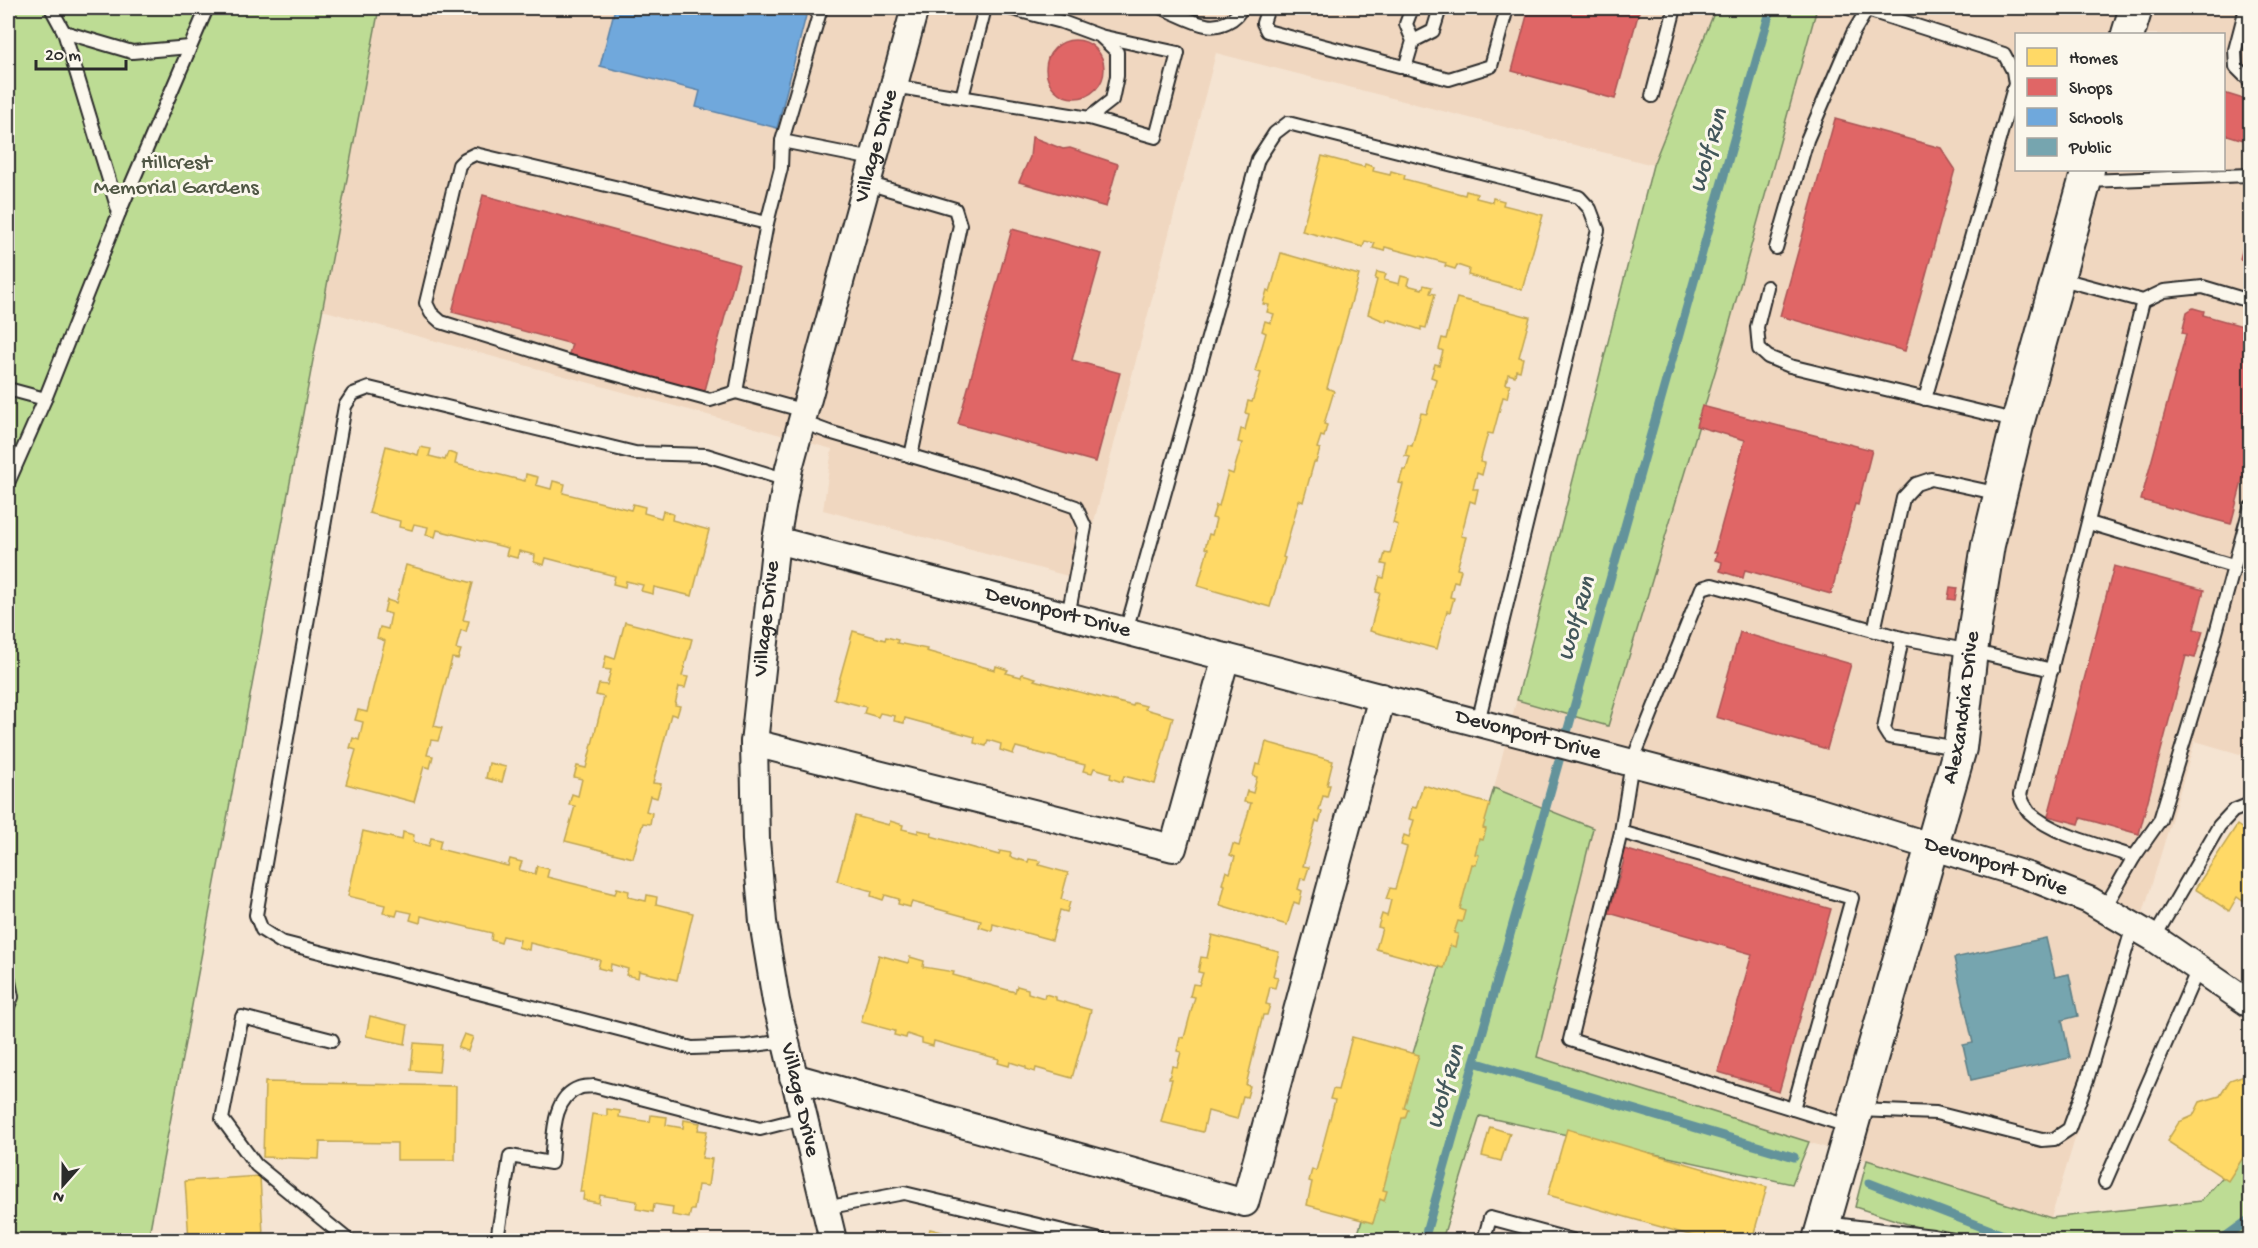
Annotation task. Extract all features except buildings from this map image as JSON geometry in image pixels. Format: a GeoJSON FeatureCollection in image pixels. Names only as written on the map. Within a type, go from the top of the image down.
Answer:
{"type":"FeatureCollection","features":[{"type":"Feature","properties":{"kind":"street","name":"Village Drive"},"geometry":{"type":"LineString","coordinates":[[832,1240],[785,1041],[762,922],[756,840],[754,742],[776,540],[787,480],[915,8]]}},
{"type":"Feature","properties":{"kind":"street"},"geometry":{"type":"LineString","coordinates":[[2128,33],[2136,8]]}},
{"type":"Feature","properties":{"kind":"street","name":"Alexandria Drive"},"geometry":{"type":"LineString","coordinates":[[1821,1232],[1960,748],[1983,571],[2000,494],[2018,421],[2087,175]]}},
{"type":"Feature","properties":{"kind":"street","name":"Devonport Drive"},"geometry":{"type":"LineString","coordinates":[[776,540],[1632,762],[1813,810],[1933,846],[2028,876],[2089,900],[2143,932],[2250,1004]]}},
{"type":"Feature","properties":{"kind":"street"},"geometry":{"type":"LineString","coordinates":[[754,742],[1173,848],[1226,657]]}},
{"type":"Feature","properties":{"kind":"street"},"geometry":{"type":"LineString","coordinates":[[793,1077],[1245,1203],[1382,698]]}},
{"type":"Feature","properties":{"kind":"lane"},"geometry":{"type":"LineString","coordinates":[[51,8],[64,32],[118,213]]}},
{"type":"Feature","properties":{"kind":"lane"},"geometry":{"type":"LineString","coordinates":[[8,483],[45,399],[118,213],[207,8]]}},
{"type":"Feature","properties":{"kind":"lane"},"geometry":{"type":"LineString","coordinates":[[736,392],[767,223],[781,168],[782,141],[821,8]]}},
{"type":"Feature","properties":{"kind":"lane"},"geometry":{"type":"LineString","coordinates":[[962,97],[985,8]]}},
{"type":"Feature","properties":{"kind":"lane"},"geometry":{"type":"LineString","coordinates":[[893,86],[1089,118],[1156,137],[1178,53],[1100,36],[1062,22],[1009,8]]}},
{"type":"Feature","properties":{"kind":"lane"},"geometry":{"type":"LineString","coordinates":[[1162,8],[1206,26],[1225,24],[1239,14],[1241,8]]}},
{"type":"Feature","properties":{"kind":"lane"},"geometry":{"type":"LineString","coordinates":[[1268,8],[1263,23],[1267,31],[1449,79],[1491,66],[1507,8]]}},
{"type":"Feature","properties":{"kind":"lane"},"geometry":{"type":"LineString","coordinates":[[1405,68],[1413,41],[1406,24],[1410,8]]}},
{"type":"Feature","properties":{"kind":"lane"},"geometry":{"type":"LineString","coordinates":[[1413,41],[1433,31],[1440,8]]}},
{"type":"Feature","properties":{"kind":"lane"},"geometry":{"type":"LineString","coordinates":[[1652,96],[1675,8]]}},
{"type":"Feature","properties":{"kind":"lane"},"geometry":{"type":"LineString","coordinates":[[2246,8],[2235,50],[2236,68],[2250,81]]}},
{"type":"Feature","properties":{"kind":"lane"},"geometry":{"type":"LineString","coordinates":[[1776,248],[1806,140],[1853,33],[1868,9],[2004,54],[2013,71],[2014,84],[1924,399]]}},
{"type":"Feature","properties":{"kind":"lane"},"geometry":{"type":"LineString","coordinates":[[64,32],[132,52],[190,47]]}},
{"type":"Feature","properties":{"kind":"lane"},"geometry":{"type":"LineString","coordinates":[[1089,118],[1112,100],[1117,76],[1117,52],[1100,36]]}},
{"type":"Feature","properties":{"kind":"lane"},"geometry":{"type":"LineString","coordinates":[[1126,631],[1258,159],[1275,133],[1288,123],[1579,197],[1590,208],[1598,230],[1478,722]]}},
{"type":"Feature","properties":{"kind":"lane"},"geometry":{"type":"LineString","coordinates":[[782,141],[870,171],[955,209],[960,225],[910,456]]}},
{"type":"Feature","properties":{"kind":"lane"},"geometry":{"type":"LineString","coordinates":[[767,223],[475,154],[459,165],[426,303],[431,313],[441,322],[566,361],[710,400],[736,392],[910,456],[1021,488],[1076,507],[1085,527],[1068,616]]}},
{"type":"Feature","properties":{"kind":"lane"},"geometry":{"type":"LineString","coordinates":[[2087,175],[2250,174]]}},
{"type":"Feature","properties":{"kind":"lane"},"geometry":{"type":"LineString","coordinates":[[2058,278],[2143,301],[2164,291],[2203,287],[2250,301]]}},
{"type":"Feature","properties":{"kind":"lane"},"geometry":{"type":"LineString","coordinates":[[1767,286],[1757,327],[1759,349],[1768,357],[1790,366],[2018,421]]}},
{"type":"Feature","properties":{"kind":"lane"},"geometry":{"type":"LineString","coordinates":[[2134,857],[2047,825],[2028,811],[2020,795],[2143,301]]}},
{"type":"Feature","properties":{"kind":"lane"},"geometry":{"type":"LineString","coordinates":[[785,1041],[747,1046],[692,1048],[281,942],[262,930],[256,915],[345,405],[353,394],[369,388],[635,453],[706,455],[787,480]]}},
{"type":"Feature","properties":{"kind":"lane"},"geometry":{"type":"LineString","coordinates":[[8,389],[45,399]]}},
{"type":"Feature","properties":{"kind":"lane"},"geometry":{"type":"LineString","coordinates":[[1874,631],[1903,498],[1916,484],[1931,479],[2000,494]]}},
{"type":"Feature","properties":{"kind":"lane"},"geometry":{"type":"LineString","coordinates":[[2104,909],[2134,857],[2160,820],[2208,662],[2250,508]]}},
{"type":"Feature","properties":{"kind":"lane"},"geometry":{"type":"LineString","coordinates":[[2089,524],[2233,566]]}},
{"type":"Feature","properties":{"kind":"lane"},"geometry":{"type":"LineString","coordinates":[[2052,670],[1902,638],[1712,585],[1702,588],[1632,762],[1621,832],[1570,1040],[1793,1109],[1854,1119],[1935,1113],[2042,1140],[2054,1139],[2069,1129],[2143,932],[2219,826],[2233,811],[2250,804]]}},
{"type":"Feature","properties":{"kind":"lane"},"geometry":{"type":"LineString","coordinates":[[1902,638],[1884,729],[1889,737],[1895,739],[1960,748]]}},
{"type":"Feature","properties":{"kind":"lane"},"geometry":{"type":"LineString","coordinates":[[1621,832],[1852,898],[1793,1109]]}},
{"type":"Feature","properties":{"kind":"lane"},"geometry":{"type":"LineString","coordinates":[[2105,1182],[2198,969]]}},
{"type":"Feature","properties":{"kind":"lane"},"geometry":{"type":"LineString","coordinates":[[8,975],[12,997],[8,1006]]}},
{"type":"Feature","properties":{"kind":"lane"},"geometry":{"type":"LineString","coordinates":[[332,1040],[242,1017],[222,1119],[256,1165],[348,1240]]}},
{"type":"Feature","properties":{"kind":"lane"},"geometry":{"type":"LineString","coordinates":[[497,1240],[510,1156],[551,1163],[556,1117],[562,1100],[579,1088],[594,1086],[760,1129],[803,1118]]}},
{"type":"Feature","properties":{"kind":"lane"},"geometry":{"type":"LineString","coordinates":[[825,1208],[904,1193],[1101,1240]]}},
{"type":"Feature","properties":{"kind":"lane"},"geometry":{"type":"LineString","coordinates":[[1484,1240],[1490,1218],[1572,1240]]}},
{"type":"Feature","properties":{"kind":"lane"},"geometry":{"type":"LineString","coordinates":[[1821,1232],[1933,1236],[1954,1240]]}},
{"type":"Feature","properties":{"kind":"shaded area"},"geometry":{"type":"Polygon","coordinates":[[[379,8],[2250,8],[2250,757],[2195,741],[2051,1218],[1536,1057],[1593,828],[1494,788],[1653,165],[1216,53],[1079,579],[823,510],[832,449],[322,310],[379,8]]]}},
{"type":"Feature","properties":{"kind":"green space","name":"Hillcrest Memorial Gardens"},"geometry":{"type":"Polygon","coordinates":[[[8,8],[379,8],[148,1240],[8,1240],[8,8]]]}},
{"type":"Feature","properties":{"kind":"green space"},"geometry":{"type":"Polygon","coordinates":[[[1716,8],[1817,8],[1728,329],[1608,726],[1517,700],[1653,165],[1716,8]]]}},
{"type":"Feature","properties":{"kind":"green space"},"geometry":{"type":"Polygon","coordinates":[[[1494,788],[1593,828],[1537,1057],[1809,1142],[1792,1184],[1480,1116],[1442,1240],[1356,1240],[1494,788]]]}},
{"type":"Feature","properties":{"kind":"green space"},"geometry":{"type":"Polygon","coordinates":[[[2250,1147],[2250,1240],[1957,1240],[1855,1207],[1867,1160],[2051,1218],[2201,1201],[2250,1147]]]}},
{"type":"Feature","properties":{"kind":"waterway","name":"Wolf Run"},"geometry":{"type":"LineString","coordinates":[[1424,1240],[1771,8]]}},
{"type":"Feature","properties":{"kind":"waterway"},"geometry":{"type":"LineString","coordinates":[[1474,1062],[1794,1157]]}},
{"type":"Feature","properties":{"kind":"waterway"},"geometry":{"type":"LineString","coordinates":[[1869,1183],[2016,1240]]}},
{"type":"Feature","properties":{"kind":"waterway"},"geometry":{"type":"LineString","coordinates":[[2221,1240],[2250,1219]]}}]}
